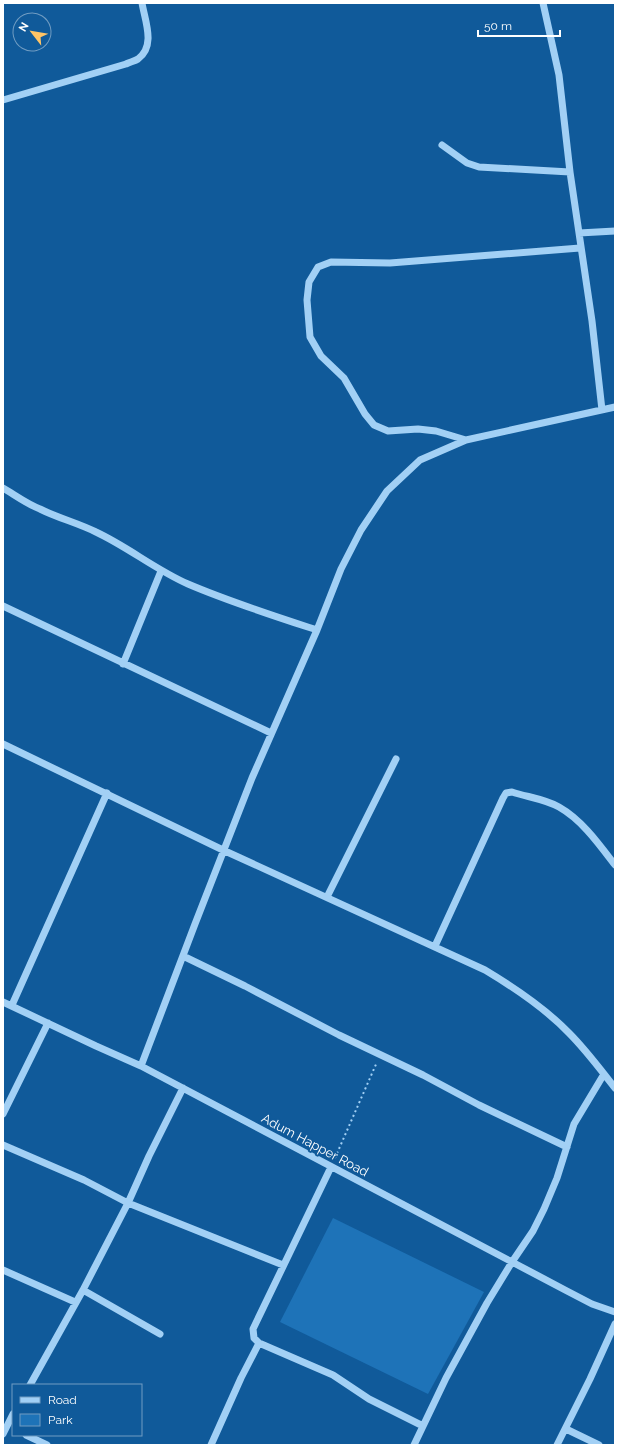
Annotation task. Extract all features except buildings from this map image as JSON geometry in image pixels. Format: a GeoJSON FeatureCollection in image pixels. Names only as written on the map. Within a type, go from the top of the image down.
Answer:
{"type":"FeatureCollection","features":[{"type":"Feature","properties":{"kind":"street"},"geometry":{"type":"LineString","coordinates":[[3,100],[126,64],[138,59],[147,49],[149,37],[142,3]]}},
{"type":"Feature","properties":{"kind":"street"},"geometry":{"type":"LineString","coordinates":[[543,3],[559,75],[570,172],[580,248],[592,321],[602,410]]}},
{"type":"Feature","properties":{"kind":"street"},"geometry":{"type":"LineString","coordinates":[[442,145],[467,163],[479,167],[570,172]]}},
{"type":"Feature","properties":{"kind":"street"},"geometry":{"type":"LineString","coordinates":[[579,233],[615,231]]}},
{"type":"Feature","properties":{"kind":"street"},"geometry":{"type":"LineString","coordinates":[[466,440],[436,431],[418,429],[388,431],[374,425],[365,414],[344,378],[321,356],[310,337],[307,300],[309,282],[318,267],[331,262],[390,263],[580,248]]}},
{"type":"Feature","properties":{"kind":"street"},"geometry":{"type":"LineString","coordinates":[[141,1066],[271,733],[317,630],[341,569],[361,530],[387,491],[420,460],[466,440],[615,406]]}},
{"type":"Feature","properties":{"kind":"street"},"geometry":{"type":"LineString","coordinates":[[3,488],[39,509],[97,532],[126,548],[161,571],[188,584],[260,612],[317,630]]}},
{"type":"Feature","properties":{"kind":"street"},"geometry":{"type":"LineString","coordinates":[[123,664],[161,571]]}},
{"type":"Feature","properties":{"kind":"street"},"geometry":{"type":"LineString","coordinates":[[3,606],[271,733]]}},
{"type":"Feature","properties":{"kind":"street"},"geometry":{"type":"LineString","coordinates":[[3,744],[225,851],[485,970],[513,986],[549,1014],[569,1032],[615,1088]]}},
{"type":"Feature","properties":{"kind":"street"},"geometry":{"type":"LineString","coordinates":[[327,897],[396,759]]}},
{"type":"Feature","properties":{"kind":"street"},"geometry":{"type":"LineString","coordinates":[[435,946],[506,793],[512,792],[552,804],[566,811],[588,832],[615,865]]}},
{"type":"Feature","properties":{"kind":"street"},"geometry":{"type":"LineString","coordinates":[[12,1005],[107,793]]}},
{"type":"Feature","properties":{"kind":"street"},"geometry":{"type":"LineString","coordinates":[[183,956],[246,986],[339,1035],[424,1075],[479,1106],[567,1147]]}},
{"type":"Feature","properties":{"kind":"street","name":"Adum Happer Road"},"geometry":{"type":"LineString","coordinates":[[3,1002],[141,1066],[592,1304],[615,1312]]}},
{"type":"Feature","properties":{"kind":"street"},"geometry":{"type":"LineString","coordinates":[[3,1114],[48,1023]]}},
{"type":"Feature","properties":{"kind":"street"},"geometry":{"type":"LineString","coordinates":[[414,1445],[446,1378],[487,1303],[533,1231],[544,1209],[574,1124],[604,1074]]}},
{"type":"Feature","properties":{"kind":"street"},"geometry":{"type":"LineString","coordinates":[[31,1384],[83,1290],[128,1203],[149,1156],[183,1088]]}},
{"type":"Feature","properties":{"kind":"street"},"geometry":{"type":"LineString","coordinates":[[3,1145],[90,1183],[128,1203],[283,1265]]}},
{"type":"Feature","properties":{"kind":"street"},"geometry":{"type":"LineString","coordinates":[[331,1167],[253,1329],[254,1338],[259,1343],[333,1375],[370,1399],[423,1426]]}},
{"type":"Feature","properties":{"kind":"street"},"geometry":{"type":"LineString","coordinates":[[3,1270],[75,1302]]}},
{"type":"Feature","properties":{"kind":"street"},"geometry":{"type":"LineString","coordinates":[[83,1290],[160,1334]]}},
{"type":"Feature","properties":{"kind":"street"},"geometry":{"type":"LineString","coordinates":[[557,1445],[590,1379],[615,1324]]}},
{"type":"Feature","properties":{"kind":"street"},"geometry":{"type":"LineString","coordinates":[[211,1445],[241,1378],[259,1343]]}},
{"type":"Feature","properties":{"kind":"street"},"geometry":{"type":"LineString","coordinates":[[3,1434],[10,1420]]}},
{"type":"Feature","properties":{"kind":"street"},"geometry":{"type":"LineString","coordinates":[[566,1429],[599,1445]]}},
{"type":"Feature","properties":{"kind":"street"},"geometry":{"type":"LineString","coordinates":[[28,1436],[47,1445]]}},
{"type":"Feature","properties":{"kind":"path"},"geometry":{"type":"LineString","coordinates":[[331,1167],[381,1054]]}},
{"type":"Feature","properties":{"kind":"green space"},"geometry":{"type":"Polygon","coordinates":[[[333,1218],[484,1292],[428,1394],[280,1322],[333,1218]]]}}]}
